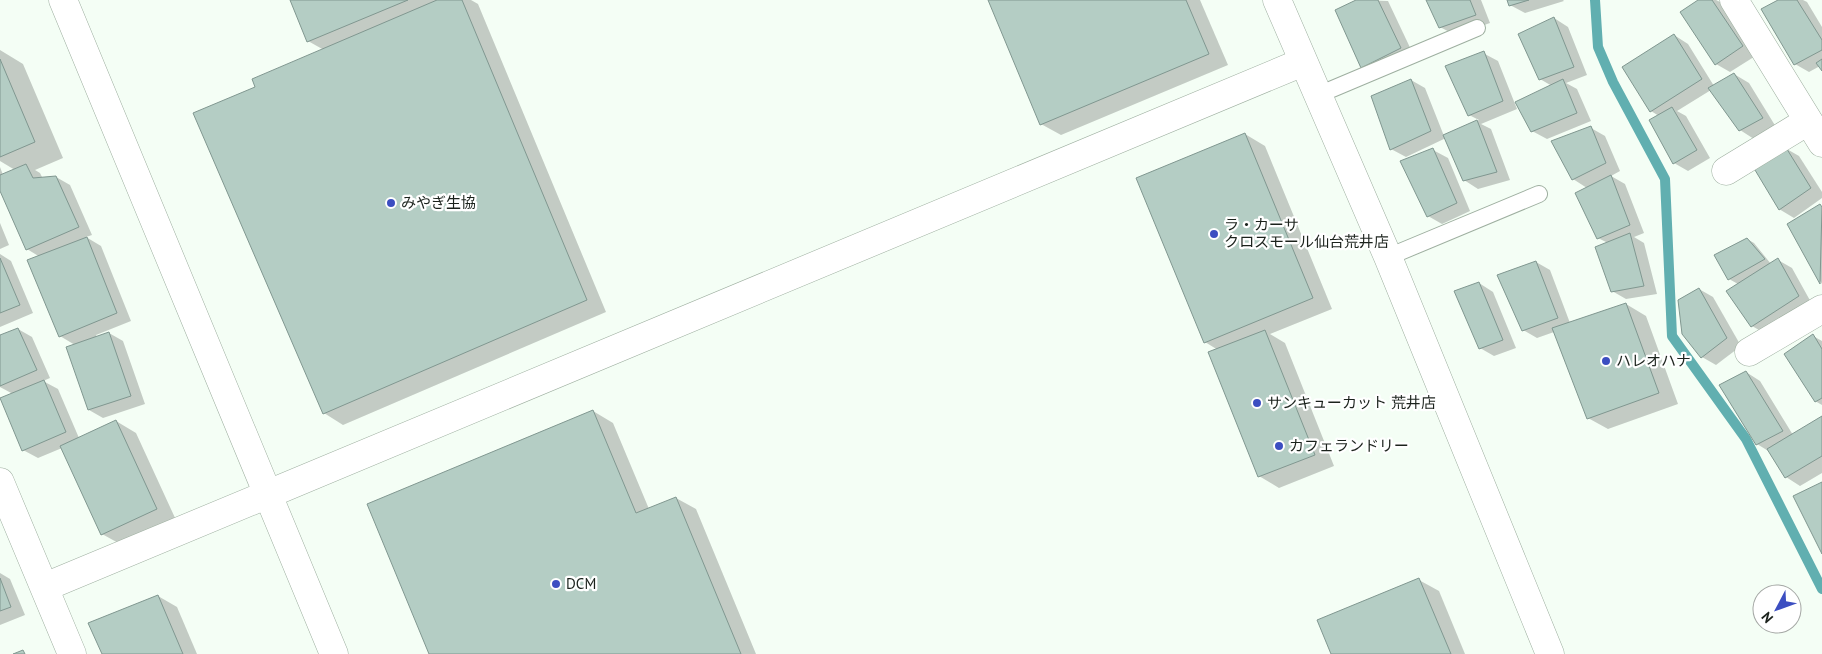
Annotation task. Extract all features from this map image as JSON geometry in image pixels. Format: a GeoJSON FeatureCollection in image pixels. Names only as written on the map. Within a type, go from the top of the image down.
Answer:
{"type":"FeatureCollection","features":[{"type":"Feature","properties":{"kind":"street"},"geometry":{"type":"LineString","coordinates":[[63,0],[266,495],[334,654]]}},
{"type":"Feature","properties":{"kind":"street"},"geometry":{"type":"LineString","coordinates":[[1277,0],[1388,257],[1550,654]]}},
{"type":"Feature","properties":{"kind":"street"},"geometry":{"type":"LineString","coordinates":[[1734,0],[1822,143]]}},
{"type":"Feature","properties":{"kind":"street"},"geometry":{"type":"LineString","coordinates":[[45,588],[1303,62]]}},
{"type":"Feature","properties":{"kind":"street"},"geometry":{"type":"LineString","coordinates":[[1725,173],[1808,120]]}},
{"type":"Feature","properties":{"kind":"street"},"geometry":{"type":"LineString","coordinates":[[1749,352],[1822,309]]}},
{"type":"Feature","properties":{"kind":"street"},"geometry":{"type":"LineString","coordinates":[[0,482],[72,654]]}},
{"type":"Feature","properties":{"kind":"lane"},"geometry":{"type":"LineString","coordinates":[[1318,96],[1477,28]]}},
{"type":"Feature","properties":{"kind":"lane"},"geometry":{"type":"LineString","coordinates":[[1388,257],[1539,194]]}},
{"type":"Feature","properties":{"kind":"building"},"geometry":{"type":"Polygon","coordinates":[[[290,0],[408,0],[307,42],[290,0]]]}},
{"type":"Feature","properties":{"kind":"building"},"geometry":{"type":"Polygon","coordinates":[[[437,0],[462,0],[587,300],[323,414],[193,113],[255,87],[252,79],[437,0]]]}},
{"type":"Feature","properties":{"kind":"building"},"geometry":{"type":"Polygon","coordinates":[[[988,0],[1186,0],[1209,54],[1040,125],[988,0]]]}},
{"type":"Feature","properties":{"kind":"building"},"geometry":{"type":"Polygon","coordinates":[[[1356,0],[1378,0],[1401,48],[1361,68],[1335,10],[1356,0]]]}},
{"type":"Feature","properties":{"kind":"building"},"geometry":{"type":"Polygon","coordinates":[[[1426,0],[1470,0],[1476,15],[1439,28],[1426,0]]]}},
{"type":"Feature","properties":{"kind":"building"},"geometry":{"type":"Polygon","coordinates":[[[1507,0],[1529,0],[1509,6],[1507,0]]]}},
{"type":"Feature","properties":{"kind":"building"},"geometry":{"type":"Polygon","coordinates":[[[1698,0],[1712,0],[1743,46],[1715,65],[1680,12],[1698,0]]]}},
{"type":"Feature","properties":{"kind":"building"},"geometry":{"type":"Polygon","coordinates":[[[1778,0],[1797,0],[1822,40],[1822,50],[1794,65],[1761,9],[1778,0]]]}},
{"type":"Feature","properties":{"kind":"building"},"geometry":{"type":"Polygon","coordinates":[[[1554,17],[1574,67],[1539,80],[1518,34],[1554,17]]]}},
{"type":"Feature","properties":{"kind":"building"},"geometry":{"type":"Polygon","coordinates":[[[1674,34],[1702,79],[1650,112],[1622,67],[1674,34]]]}},
{"type":"Feature","properties":{"kind":"building"},"geometry":{"type":"Polygon","coordinates":[[[1484,51],[1503,101],[1468,116],[1445,66],[1484,51]]]}},
{"type":"Feature","properties":{"kind":"building"},"geometry":{"type":"Polygon","coordinates":[[[0,59],[35,142],[0,157],[0,59]]]}},
{"type":"Feature","properties":{"kind":"building"},"geometry":{"type":"Polygon","coordinates":[[[1822,59],[1822,71],[1816,63],[1822,59]]]}},
{"type":"Feature","properties":{"kind":"building"},"geometry":{"type":"Polygon","coordinates":[[[1734,73],[1763,118],[1739,131],[1708,88],[1734,73]]]}},
{"type":"Feature","properties":{"kind":"building"},"geometry":{"type":"Polygon","coordinates":[[[1411,79],[1431,131],[1390,150],[1371,96],[1411,79]]]}},
{"type":"Feature","properties":{"kind":"building"},"geometry":{"type":"Polygon","coordinates":[[[1563,79],[1577,113],[1531,132],[1515,102],[1563,79]]]}},
{"type":"Feature","properties":{"kind":"building"},"geometry":{"type":"Polygon","coordinates":[[[1672,107],[1697,150],[1673,164],[1649,120],[1672,107]]]}},
{"type":"Feature","properties":{"kind":"building"},"geometry":{"type":"Polygon","coordinates":[[[1477,120],[1497,172],[1463,181],[1443,135],[1477,120]]]}},
{"type":"Feature","properties":{"kind":"building"},"geometry":{"type":"Polygon","coordinates":[[[1591,126],[1606,163],[1572,180],[1551,141],[1591,126]]]}},
{"type":"Feature","properties":{"kind":"building"},"geometry":{"type":"Polygon","coordinates":[[[1245,133],[1313,298],[1204,343],[1136,178],[1245,133]]]}},
{"type":"Feature","properties":{"kind":"building"},"geometry":{"type":"Polygon","coordinates":[[[1785,146],[1811,188],[1779,210],[1752,165],[1785,146]]]}},
{"type":"Feature","properties":{"kind":"building"},"geometry":{"type":"Polygon","coordinates":[[[1433,148],[1457,203],[1427,217],[1400,161],[1433,148]]]}},
{"type":"Feature","properties":{"kind":"building"},"geometry":{"type":"Polygon","coordinates":[[[26,164],[33,178],[56,176],[79,227],[26,250],[0,191],[0,175],[26,164]]]}},
{"type":"Feature","properties":{"kind":"building"},"geometry":{"type":"Polygon","coordinates":[[[1611,175],[1630,225],[1597,239],[1575,193],[1611,175]]]}},
{"type":"Feature","properties":{"kind":"building"},"geometry":{"type":"Polygon","coordinates":[[[1820,204],[1822,207],[1820,284],[1787,224],[1820,204]]]}},
{"type":"Feature","properties":{"kind":"building"},"geometry":{"type":"Polygon","coordinates":[[[1630,233],[1644,286],[1611,292],[1595,247],[1630,233]]]}},
{"type":"Feature","properties":{"kind":"building"},"geometry":{"type":"Polygon","coordinates":[[[87,237],[117,313],[59,337],[27,260],[87,237]]]}},
{"type":"Feature","properties":{"kind":"building"},"geometry":{"type":"Polygon","coordinates":[[[1747,238],[1765,259],[1728,280],[1714,255],[1747,238]]]}},
{"type":"Feature","properties":{"kind":"building"},"geometry":{"type":"Polygon","coordinates":[[[0,258],[20,305],[0,313],[0,258]]]}},
{"type":"Feature","properties":{"kind":"building"},"geometry":{"type":"Polygon","coordinates":[[[1778,258],[1799,296],[1751,327],[1726,291],[1778,258]]]}},
{"type":"Feature","properties":{"kind":"building"},"geometry":{"type":"Polygon","coordinates":[[[1536,261],[1558,318],[1522,331],[1497,275],[1536,261]]]}},
{"type":"Feature","properties":{"kind":"building"},"geometry":{"type":"Polygon","coordinates":[[[1479,282],[1503,340],[1479,349],[1454,291],[1479,282]]]}},
{"type":"Feature","properties":{"kind":"building"},"geometry":{"type":"Polygon","coordinates":[[[1699,288],[1727,338],[1701,358],[1682,334],[1678,300],[1699,288]]]}},
{"type":"Feature","properties":{"kind":"building","name":"ハレオハナ"},"geometry":{"type":"Polygon","coordinates":[[[1626,303],[1659,393],[1587,419],[1552,328],[1626,303]]]}},
{"type":"Feature","properties":{"kind":"building"},"geometry":{"type":"Polygon","coordinates":[[[18,328],[37,370],[0,386],[0,335],[18,328]]]}},
{"type":"Feature","properties":{"kind":"building"},"geometry":{"type":"Polygon","coordinates":[[[1265,330],[1315,455],[1258,477],[1208,352],[1265,330]]]}},
{"type":"Feature","properties":{"kind":"building"},"geometry":{"type":"Polygon","coordinates":[[[109,332],[131,396],[88,410],[66,347],[109,332]]]}},
{"type":"Feature","properties":{"kind":"building"},"geometry":{"type":"Polygon","coordinates":[[[1813,334],[1822,349],[1822,398],[1815,402],[1784,354],[1813,334]]]}},
{"type":"Feature","properties":{"kind":"building"},"geometry":{"type":"Polygon","coordinates":[[[1746,371],[1783,431],[1756,445],[1719,385],[1746,371]]]}},
{"type":"Feature","properties":{"kind":"building"},"geometry":{"type":"Polygon","coordinates":[[[44,380],[66,432],[22,451],[0,398],[44,380]]]}},
{"type":"Feature","properties":{"kind":"building","name":"DCM"},"geometry":{"type":"Polygon","coordinates":[[[593,410],[636,513],[676,497],[741,654],[429,654],[367,504],[593,410]]]}},
{"type":"Feature","properties":{"kind":"building"},"geometry":{"type":"Polygon","coordinates":[[[1822,416],[1822,456],[1785,478],[1767,449],[1822,416]]]}},
{"type":"Feature","properties":{"kind":"building"},"geometry":{"type":"Polygon","coordinates":[[[116,420],[157,509],[101,535],[60,446],[116,420]]]}},
{"type":"Feature","properties":{"kind":"building"},"geometry":{"type":"Polygon","coordinates":[[[1822,482],[1822,554],[1793,496],[1822,482]]]}},
{"type":"Feature","properties":{"kind":"building"},"geometry":{"type":"Polygon","coordinates":[[[0,578],[11,607],[0,611],[0,578]]]}},
{"type":"Feature","properties":{"kind":"building"},"geometry":{"type":"Polygon","coordinates":[[[1419,578],[1451,654],[1331,654],[1317,620],[1419,578]]]}},
{"type":"Feature","properties":{"kind":"building"},"geometry":{"type":"Polygon","coordinates":[[[158,595],[183,654],[102,654],[88,623],[158,595]]]}},
{"type":"Feature","properties":{"kind":"building"},"geometry":{"type":"Polygon","coordinates":[[[23,650],[25,654],[13,654],[23,650]]]}},
{"type":"Feature","properties":{"kind":"waterway"},"geometry":{"type":"LineString","coordinates":[[1595,0],[1598,47],[1613,82],[1665,179],[1672,336],[1746,439],[1822,589]]}},
{"type":"Feature","properties":{"kind":"place","name":"みやぎ生協"},"geometry":{"type":"Point","coordinates":[391,203]}},
{"type":"Feature","properties":{"kind":"place","name":"ラ・カーサ クロスモール仙台荒井店"},"geometry":{"type":"Point","coordinates":[1214,234]}},
{"type":"Feature","properties":{"kind":"place","name":"ハレオハナ"},"geometry":{"type":"Point","coordinates":[1606,361]}},
{"type":"Feature","properties":{"kind":"place","name":"サンキューカット 荒井店"},"geometry":{"type":"Point","coordinates":[1257,403]}},
{"type":"Feature","properties":{"kind":"place","name":"カフェランドリー"},"geometry":{"type":"Point","coordinates":[1279,446]}},
{"type":"Feature","properties":{"kind":"place","name":"DCM"},"geometry":{"type":"Point","coordinates":[556,584]}}]}
